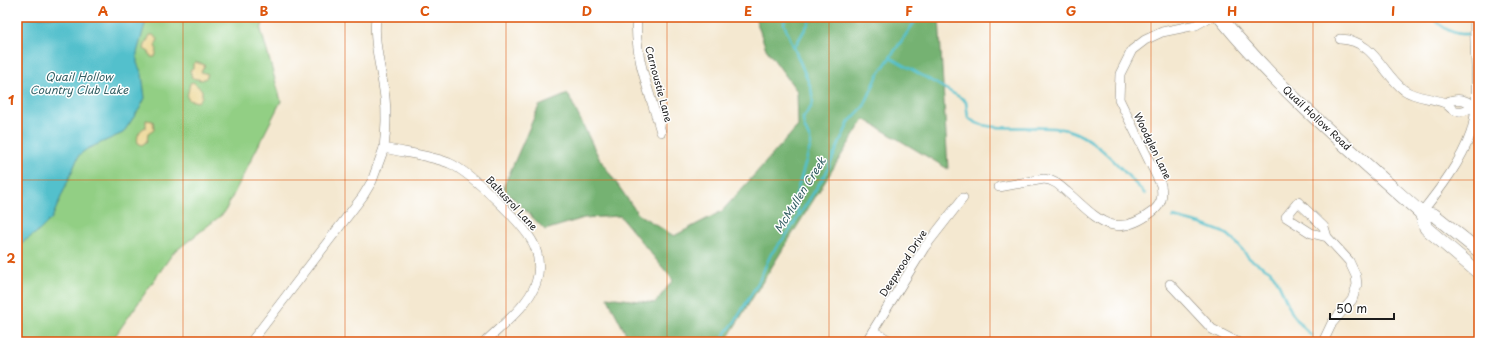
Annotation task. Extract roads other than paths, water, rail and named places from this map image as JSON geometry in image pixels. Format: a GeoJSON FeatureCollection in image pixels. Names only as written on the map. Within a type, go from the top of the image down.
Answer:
{"type":"FeatureCollection","features":[{"type":"Feature","properties":{"kind":"main road","name":"Quail Hollow Road"},"geometry":{"type":"LineString","coordinates":[[1220,17],[1260,63],[1301,104],[1422,213],[1434,215],[1479,251]]}},
{"type":"Feature","properties":{"kind":"main road","name":"Quail Hollow Road"},"geometry":{"type":"LineString","coordinates":[[1422,213],[1426,228],[1479,273]]}},
{"type":"Feature","properties":{"kind":"street"},"geometry":{"type":"LineString","coordinates":[[251,342],[363,196],[375,175],[384,148],[386,120],[385,98],[376,40],[376,17]]}},
{"type":"Feature","properties":{"kind":"street","name":"Carnoustie Lane"},"geometry":{"type":"LineString","coordinates":[[637,17],[636,37],[639,54],[661,132]]}},
{"type":"Feature","properties":{"kind":"street","name":"Woodglen Lane"},"geometry":{"type":"LineString","coordinates":[[1000,187],[1051,179],[1082,205],[1092,216],[1110,225],[1122,226],[1136,223],[1159,206],[1163,196],[1161,185],[1119,100],[1120,74],[1132,50],[1145,40],[1162,32],[1196,25],[1210,17]]}},
{"type":"Feature","properties":{"kind":"street"},"geometry":{"type":"LineString","coordinates":[[1422,213],[1454,167],[1471,132],[1475,106],[1475,17]]}},
{"type":"Feature","properties":{"kind":"street"},"geometry":{"type":"LineString","coordinates":[[1340,39],[1356,42],[1366,46],[1396,83],[1414,96],[1445,103],[1453,110],[1464,112],[1475,106]]}},
{"type":"Feature","properties":{"kind":"street","name":"Baltusrol Lane"},"geometry":{"type":"LineString","coordinates":[[384,148],[444,162],[463,170],[475,179],[519,225],[533,243],[539,263],[534,289],[527,299],[485,342]]}},
{"type":"Feature","properties":{"kind":"street","name":"Deepwood Drive"},"geometry":{"type":"LineString","coordinates":[[866,342],[924,248],[963,198]]}},
{"type":"Feature","properties":{"kind":"street"},"geometry":{"type":"LineString","coordinates":[[1323,342],[1332,323],[1352,300],[1357,285],[1356,276],[1349,261],[1326,237]]}},
{"type":"Feature","properties":{"kind":"street"},"geometry":{"type":"LineString","coordinates":[[1170,284],[1212,329],[1237,342]]}},
{"type":"Feature","properties":{"kind":"street"},"geometry":{"type":"LineString","coordinates":[[873,331],[892,342]]}},
{"type":"Feature","properties":{"kind":"water","name":"Quail Hollow Country Club Lake"},"geometry":{"type":"Polygon","coordinates":[[[17,17],[147,17],[137,53],[137,63],[142,74],[145,98],[140,108],[123,133],[87,149],[79,155],[52,218],[39,231],[17,246],[17,17]]]}},
{"type":"Feature","properties":{"kind":"waterway"},"geometry":{"type":"LineString","coordinates":[[785,17],[784,24],[811,88],[813,102],[803,118],[804,127],[811,144],[794,201],[799,215]]}},
{"type":"Feature","properties":{"kind":"waterway"},"geometry":{"type":"LineString","coordinates":[[794,48],[812,17]]}},
{"type":"Feature","properties":{"kind":"waterway","name":"McMullen Creek"},"geometry":{"type":"LineString","coordinates":[[719,342],[736,320],[758,283],[771,254],[788,233],[826,173],[849,122],[864,106],[878,75],[918,17]]}},
{"type":"Feature","properties":{"kind":"waterway"},"geometry":{"type":"LineString","coordinates":[[1430,17],[1452,32],[1468,34]]}},
{"type":"Feature","properties":{"kind":"waterway"},"geometry":{"type":"LineString","coordinates":[[890,57],[963,99],[966,102],[968,117],[976,123],[1002,127],[1064,129],[1086,138],[1105,152],[1145,194]]}},
{"type":"Feature","properties":{"kind":"waterway"},"geometry":{"type":"LineString","coordinates":[[1173,217],[1201,224],[1227,234],[1250,259],[1270,271],[1277,280],[1292,313],[1312,336]]}}]}
